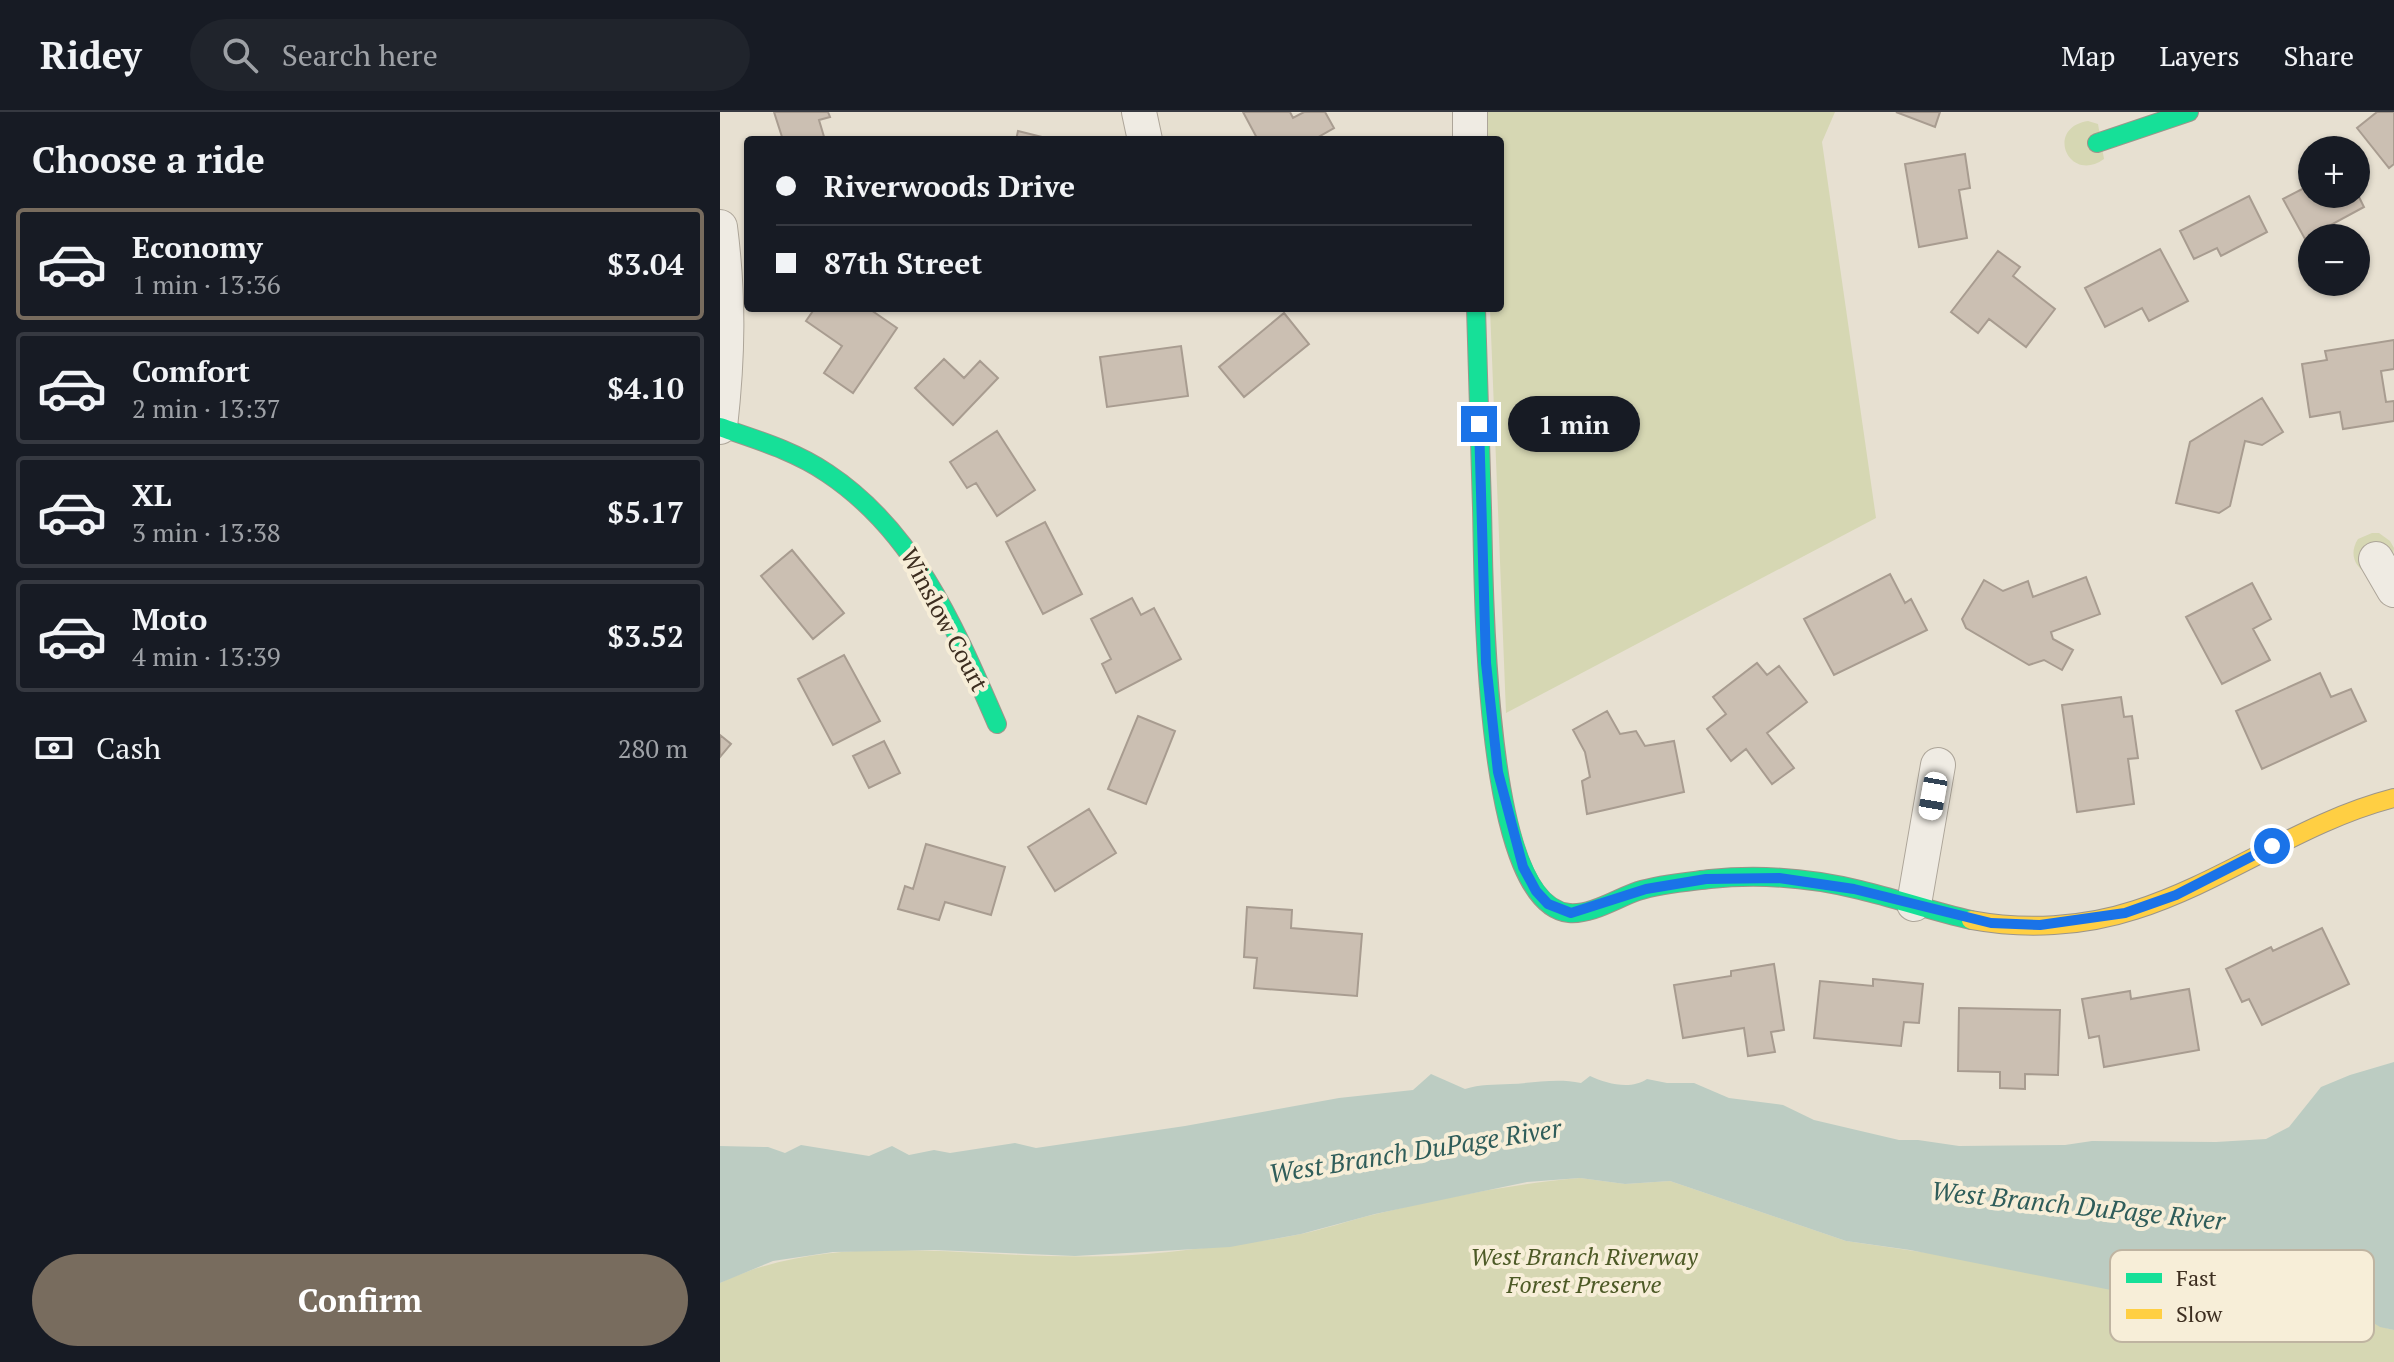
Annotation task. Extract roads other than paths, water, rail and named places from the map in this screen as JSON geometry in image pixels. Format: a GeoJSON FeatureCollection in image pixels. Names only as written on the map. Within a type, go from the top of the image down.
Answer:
{"type":"FeatureCollection","features":[{"type":"Feature","properties":{"kind":"street"},"geometry":{"type":"LineString","coordinates":[[1139,112],[1144,136]]}},
{"type":"Feature","properties":{"kind":"street"},"geometry":{"type":"LineString","coordinates":[[1470,112],[1470,136]]}},
{"type":"Feature","properties":{"kind":"street"},"geometry":{"type":"LineString","coordinates":[[2097,143],[2189,112]]}},
{"type":"Feature","properties":{"kind":"street"},"geometry":{"type":"LineString","coordinates":[[720,227],[727,281],[727,359],[720,427]]}},
{"type":"Feature","properties":{"kind":"street"},"geometry":{"type":"LineString","coordinates":[[1476,312],[1490,714],[1498,772],[1523,867],[1536,891],[1548,904],[1571,913],[1646,889],[1740,877],[1815,882],[1991,923],[2040,925],[2125,913],[2176,895],[2320,822],[2365,804],[2394,798]]}},
{"type":"Feature","properties":{"kind":"street","name":"Winslow Court"},"geometry":{"type":"LineString","coordinates":[[720,427],[755,436],[815,463],[873,507],[909,549],[942,606],[997,724]]}},
{"type":"Feature","properties":{"kind":"street"},"geometry":{"type":"LineString","coordinates":[[2376,559],[2394,590]]}},
{"type":"Feature","properties":{"kind":"street"},"geometry":{"type":"LineString","coordinates":[[1914,904],[1938,765]]}},
{"type":"Feature","properties":{"kind":"water","name":"West Branch DuPage River"},"geometry":{"type":"Polygon","coordinates":[[[2394,1062],[2394,1330],[2374,1323],[2374,1250],[2110,1250],[2110,1290],[1910,1250],[1846,1241],[1670,1181],[1625,1184],[1580,1178],[1527,1182],[1375,1214],[1301,1234],[1230,1247],[1075,1256],[934,1250],[833,1252],[773,1261],[720,1283],[720,1146],[768,1147],[785,1153],[801,1145],[869,1156],[892,1146],[909,1155],[934,1150],[950,1153],[1015,1143],[1036,1148],[1185,1126],[1339,1098],[1413,1090],[1431,1074],[1465,1089],[1546,1081],[1581,1083],[1590,1076],[1619,1085],[1647,1079],[1694,1083],[1729,1098],[1783,1105],[1814,1120],[1899,1140],[1959,1146],[2065,1145],[2092,1141],[2216,1142],[2266,1139],[2289,1127],[2321,1087],[2394,1062]]]}},
{"type":"Feature","properties":{"kind":"park label","name":"West Branch Riverway Forest Preserve"},"geometry":{"type":"Point","coordinates":[1584,1271]}}]}
